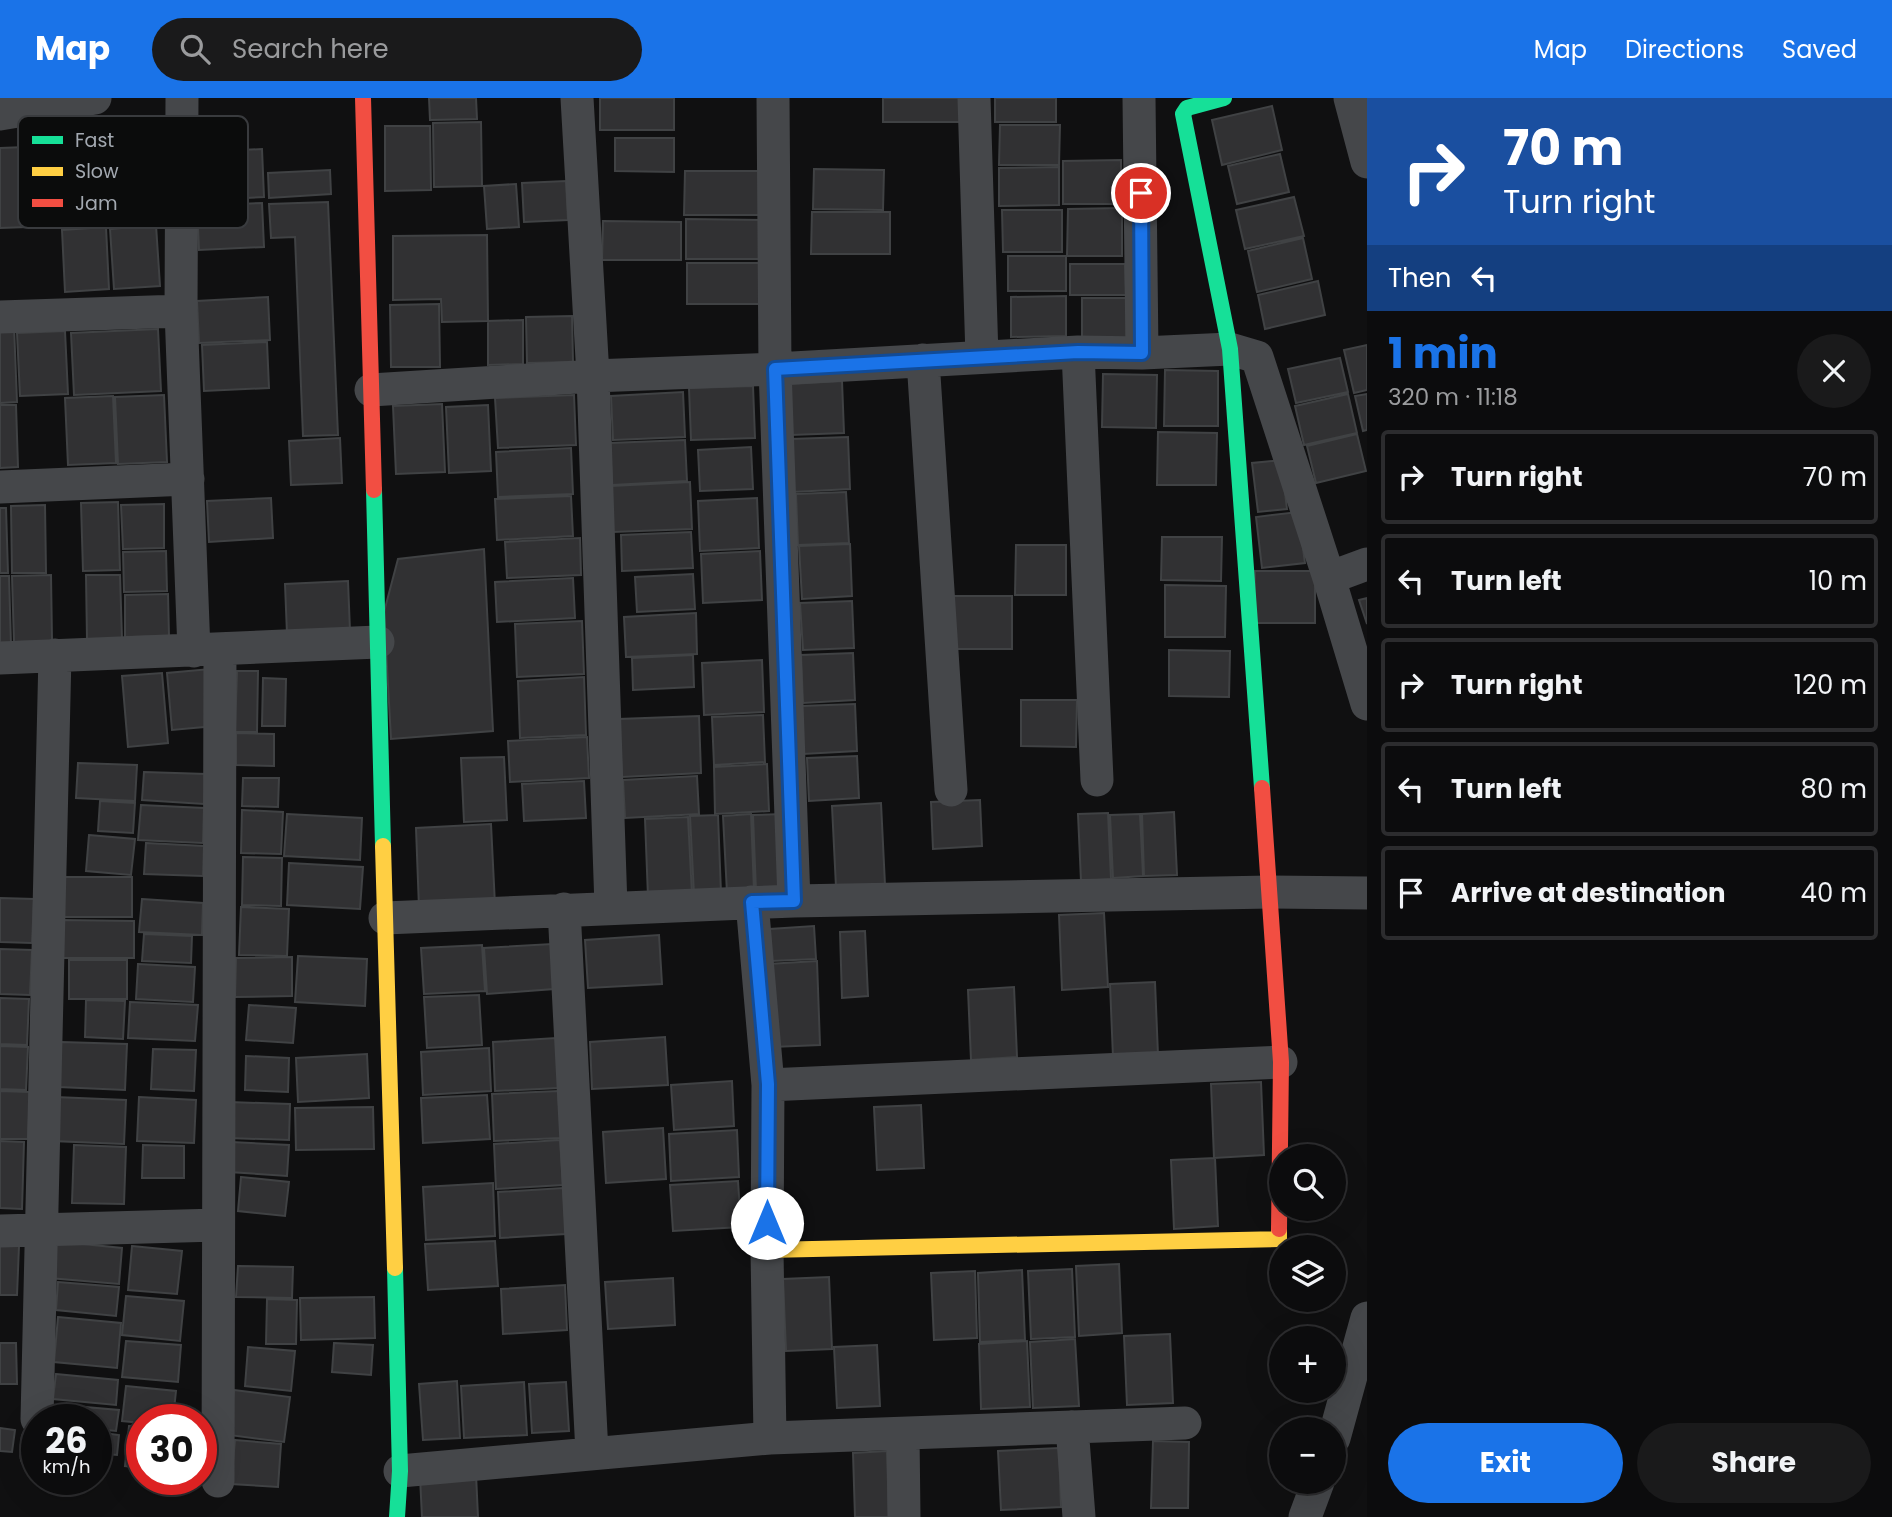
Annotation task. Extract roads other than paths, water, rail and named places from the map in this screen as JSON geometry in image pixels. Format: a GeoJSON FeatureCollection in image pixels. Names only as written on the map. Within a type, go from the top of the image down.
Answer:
{"type":"FeatureCollection","features":[{"type":"Feature","properties":{"kind":"street"},"geometry":{"type":"LineString","coordinates":[[0,114],[95,98]]}},
{"type":"Feature","properties":{"kind":"street"},"geometry":{"type":"LineString","coordinates":[[182,98],[182,116]]}},
{"type":"Feature","properties":{"kind":"street"},"geometry":{"type":"LineString","coordinates":[[363,98],[400,1471],[397,1517]]}},
{"type":"Feature","properties":{"kind":"street"},"geometry":{"type":"LineString","coordinates":[[577,98],[593,376],[611,907]]}},
{"type":"Feature","properties":{"kind":"street"},"geometry":{"type":"LineString","coordinates":[[773,98],[775,369],[794,901]]}},
{"type":"Feature","properties":{"kind":"street"},"geometry":{"type":"LineString","coordinates":[[974,98],[982,357]]}},
{"type":"Feature","properties":{"kind":"street"},"geometry":{"type":"LineString","coordinates":[[1139,98],[1142,353]]}},
{"type":"Feature","properties":{"kind":"street"},"geometry":{"type":"LineString","coordinates":[[767,1250],[1279,1239],[1281,1062],[1230,349],[1183,114],[1187,108],[1224,98]]}},
{"type":"Feature","properties":{"kind":"street"},"geometry":{"type":"LineString","coordinates":[[1350,98],[1367,162]]}},
{"type":"Feature","properties":{"kind":"street"},"geometry":{"type":"LineString","coordinates":[[181,228],[181,311],[188,480],[207,650],[218,1225],[218,1481]]}},
{"type":"Feature","properties":{"kind":"street"},"geometry":{"type":"LineString","coordinates":[[0,317],[181,311]]}},
{"type":"Feature","properties":{"kind":"street"},"geometry":{"type":"LineString","coordinates":[[371,390],[1078,352],[1142,353],[1230,349],[1257,357],[1367,704]]}},
{"type":"Feature","properties":{"kind":"street"},"geometry":{"type":"LineString","coordinates":[[1078,352],[1097,780]]}},
{"type":"Feature","properties":{"kind":"street"},"geometry":{"type":"LineString","coordinates":[[923,360],[951,790]]}},
{"type":"Feature","properties":{"kind":"street"},"geometry":{"type":"LineString","coordinates":[[0,487],[188,480]]}},
{"type":"Feature","properties":{"kind":"street"},"geometry":{"type":"LineString","coordinates":[[1329,578],[1367,564]]}},
{"type":"Feature","properties":{"kind":"street"},"geometry":{"type":"LineString","coordinates":[[0,658],[378,642]]}},
{"type":"Feature","properties":{"kind":"street"},"geometry":{"type":"LineString","coordinates":[[37,1404],[55,655]]}},
{"type":"Feature","properties":{"kind":"street"},"geometry":{"type":"LineString","coordinates":[[385,918],[752,902],[1270,892],[1367,893]]}},
{"type":"Feature","properties":{"kind":"street"},"geometry":{"type":"LineString","coordinates":[[752,902],[768,1084],[770,1438]]}},
{"type":"Feature","properties":{"kind":"street"},"geometry":{"type":"LineString","coordinates":[[564,909],[592,1453]]}},
{"type":"Feature","properties":{"kind":"street"},"geometry":{"type":"LineString","coordinates":[[768,1084],[1281,1062]]}},
{"type":"Feature","properties":{"kind":"street"},"geometry":{"type":"LineString","coordinates":[[0,1231],[218,1225]]}},
{"type":"Feature","properties":{"kind":"street"},"geometry":{"type":"LineString","coordinates":[[1340,1417],[1367,1318]]}},
{"type":"Feature","properties":{"kind":"street"},"geometry":{"type":"LineString","coordinates":[[400,1471],[770,1438],[1185,1423]]}},
{"type":"Feature","properties":{"kind":"street"},"geometry":{"type":"LineString","coordinates":[[1072,1427],[1079,1517]]}},
{"type":"Feature","properties":{"kind":"street"},"geometry":{"type":"LineString","coordinates":[[903,1434],[904,1517]]}},
{"type":"Feature","properties":{"kind":"street"},"geometry":{"type":"LineString","coordinates":[[1305,1517],[1314,1494]]}}]}
